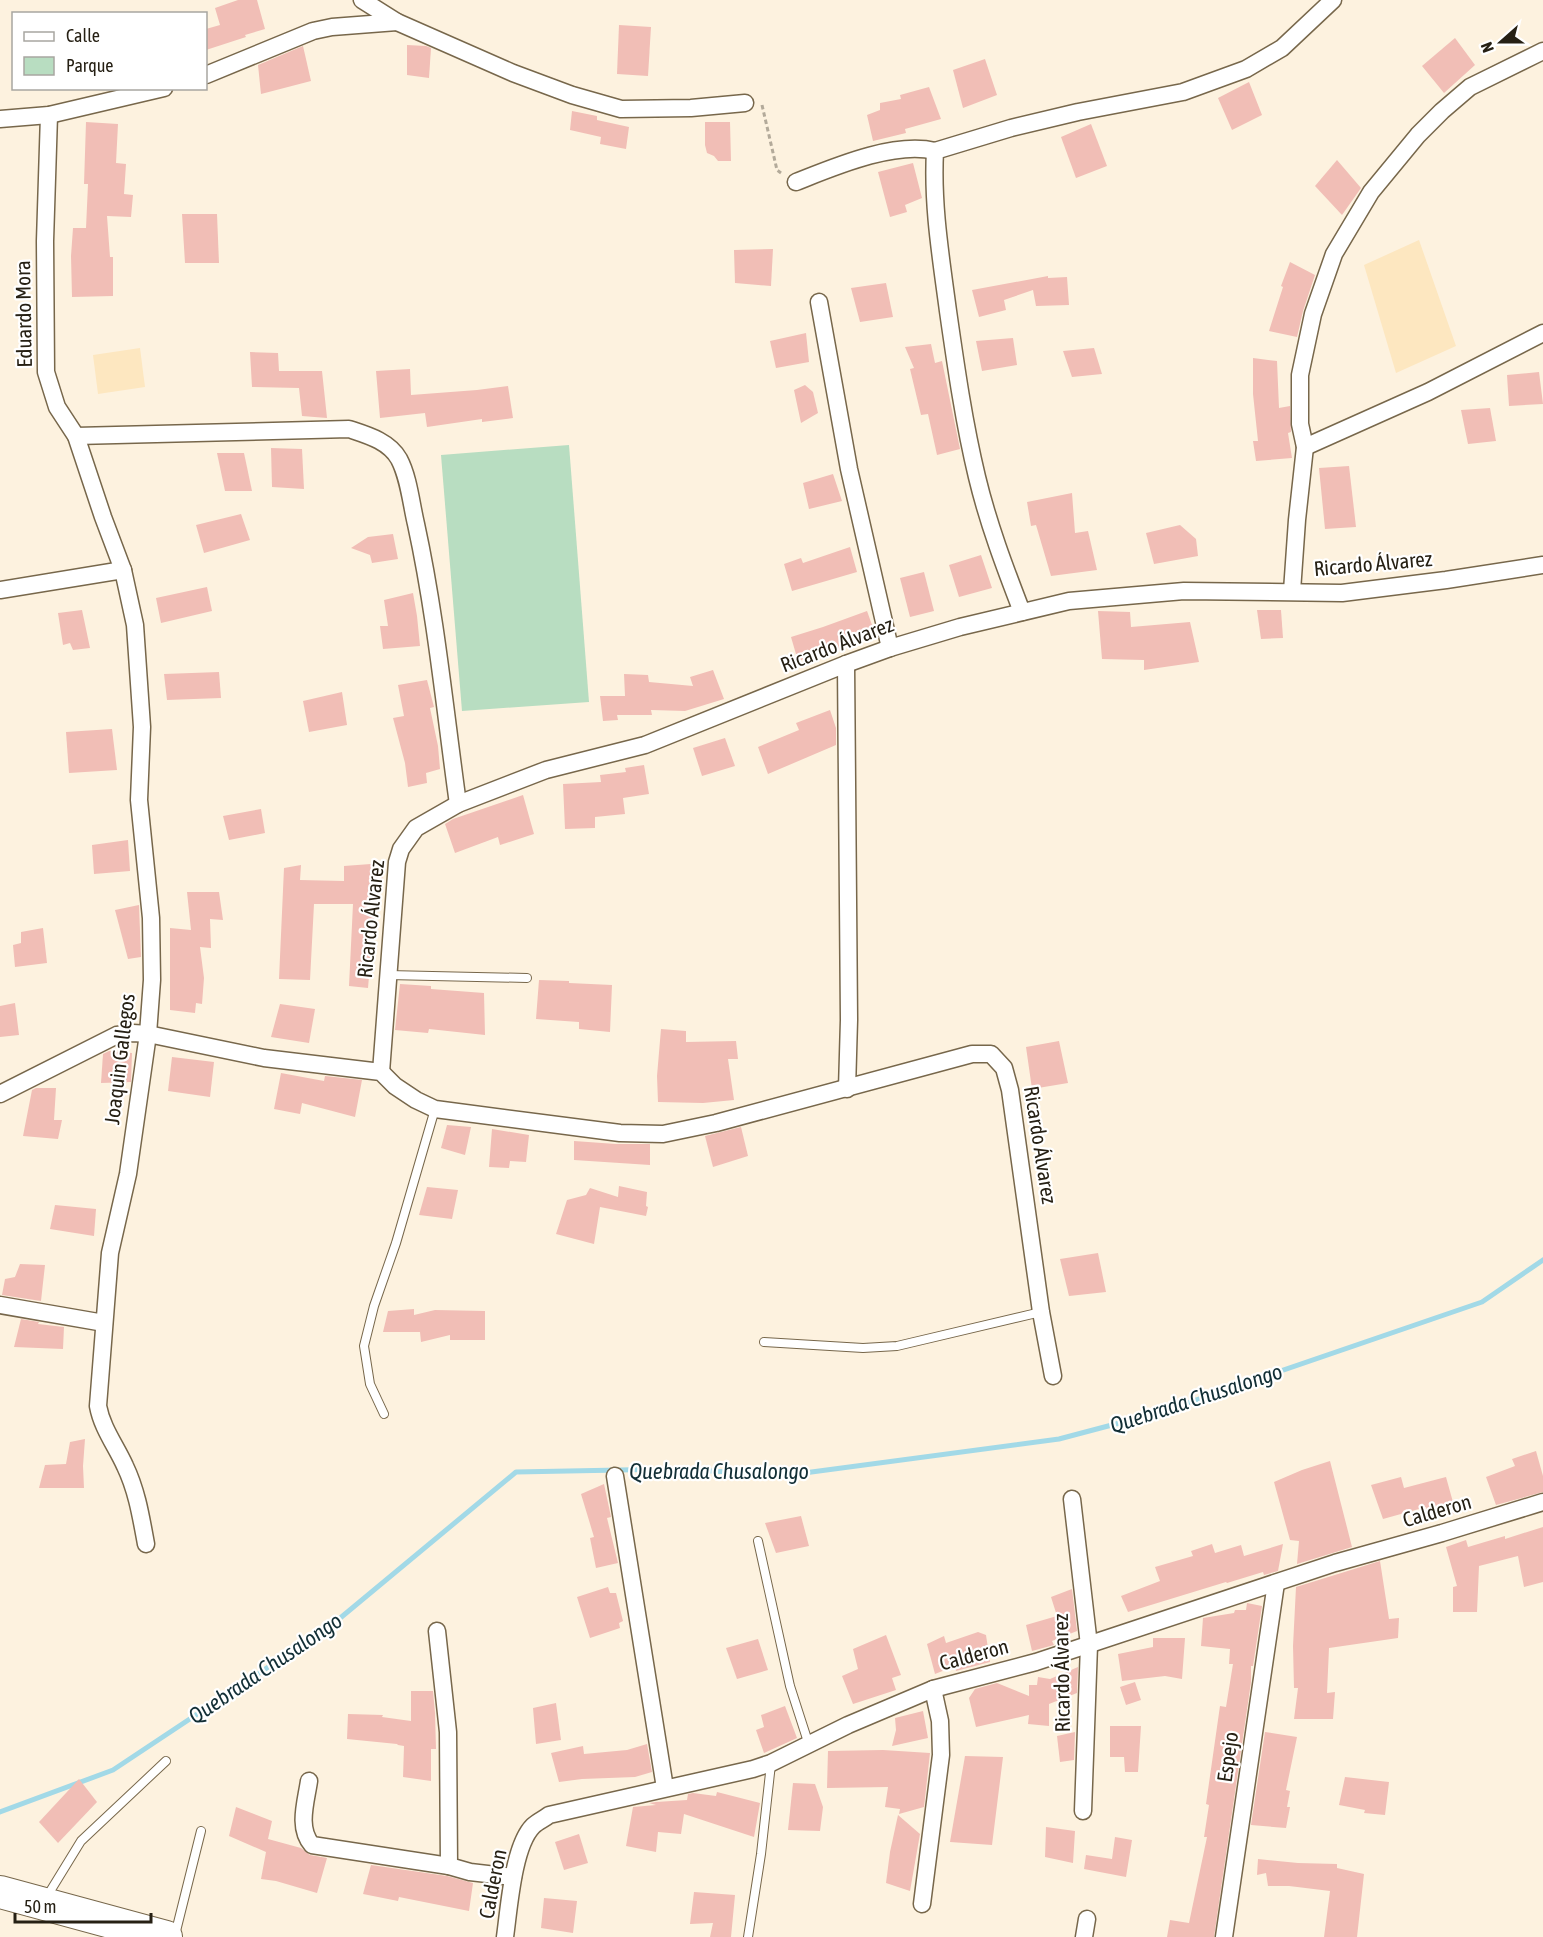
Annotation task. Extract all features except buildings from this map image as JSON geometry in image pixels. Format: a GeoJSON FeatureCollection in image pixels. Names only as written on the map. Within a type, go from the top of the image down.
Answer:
{"type":"FeatureCollection","features":[{"type":"Feature","properties":{"kind":"highway"},"geometry":{"type":"LineString","coordinates":[[0,1892],[166,1937]]}},
{"type":"Feature","properties":{"kind":"street"},"geometry":{"type":"LineString","coordinates":[[362,0],[397,22],[513,73],[572,95],[621,109],[691,108],[745,103]]}},
{"type":"Feature","properties":{"kind":"street"},"geometry":{"type":"LineString","coordinates":[[796,182],[829,168],[873,156],[908,149],[935,151],[1011,128],[1078,112],[1183,92],[1246,69],[1282,48],[1334,0]]}},
{"type":"Feature","properties":{"kind":"street"},"geometry":{"type":"LineString","coordinates":[[207,75],[313,31],[332,27],[397,22]]}},
{"type":"Feature","properties":{"kind":"street"},"geometry":{"type":"LineString","coordinates":[[1292,591],[1305,447],[1300,424],[1300,375],[1312,314],[1334,254],[1371,192],[1411,143],[1442,111],[1470,87],[1543,51]]}},
{"type":"Feature","properties":{"kind":"street"},"geometry":{"type":"LineString","coordinates":[[0,119],[49,115],[155,90]]}},
{"type":"Feature","properties":{"kind":"street","name":"Eduardo Mora"},"geometry":{"type":"LineString","coordinates":[[49,115],[45,241],[46,372],[57,407],[76,436],[123,570]]}},
{"type":"Feature","properties":{"kind":"street"},"geometry":{"type":"LineString","coordinates":[[935,151],[934,175],[939,247],[964,419],[978,480],[1007,573],[1022,612]]}},
{"type":"Feature","properties":{"kind":"street"},"geometry":{"type":"LineString","coordinates":[[819,302],[849,469],[890,648]]}},
{"type":"Feature","properties":{"kind":"street"},"geometry":{"type":"LineString","coordinates":[[1305,447],[1428,392],[1543,333]]}},
{"type":"Feature","properties":{"kind":"street"},"geometry":{"type":"LineString","coordinates":[[76,436],[349,429],[369,435],[385,444],[398,457],[405,476],[422,553],[458,804]]}},
{"type":"Feature","properties":{"kind":"street","name":"Ricardo Álvarez"},"geometry":{"type":"LineString","coordinates":[[1053,1376],[1041,1312],[1010,1090],[1004,1068],[991,1054],[972,1054],[716,1124],[663,1134],[621,1133],[435,1110],[395,1086],[381,1072],[397,862],[401,849],[416,828],[458,804],[546,770],[645,745],[846,664],[960,627],[1069,601],[1184,591],[1342,593],[1543,565]]}},
{"type":"Feature","properties":{"kind":"street"},"geometry":{"type":"LineString","coordinates":[[0,590],[123,570]]}},
{"type":"Feature","properties":{"kind":"street","name":"Joaquin Gallegos"},"geometry":{"type":"LineString","coordinates":[[123,570],[135,625],[142,727],[139,800],[151,918],[152,970],[148,1034],[128,1174],[110,1253],[98,1406],[100,1419],[126,1467],[140,1509],[146,1544]]}},
{"type":"Feature","properties":{"kind":"street"},"geometry":{"type":"LineString","coordinates":[[846,664],[849,1020],[847,1089]]}},
{"type":"Feature","properties":{"kind":"street"},"geometry":{"type":"LineString","coordinates":[[0,1094],[117,1035],[133,1033],[148,1034],[264,1058],[381,1072]]}},
{"type":"Feature","properties":{"kind":"street"},"geometry":{"type":"LineString","coordinates":[[0,1305],[104,1323]]}},
{"type":"Feature","properties":{"kind":"street"},"geometry":{"type":"LineString","coordinates":[[615,1476],[665,1788]]}},
{"type":"Feature","properties":{"kind":"street","name":"Ricardo Álvarez"},"geometry":{"type":"LineString","coordinates":[[1072,1498],[1089,1645],[1083,1811]]}},
{"type":"Feature","properties":{"kind":"street","name":"Calderon"},"geometry":{"type":"LineString","coordinates":[[506,1937],[513,1877],[523,1845],[532,1827],[549,1815],[753,1769],[771,1763],[848,1725],[933,1689],[1036,1662],[1335,1563],[1543,1502]]}},
{"type":"Feature","properties":{"kind":"street","name":"Espejo"},"geometry":{"type":"LineString","coordinates":[[1224,1937],[1276,1583]]}},
{"type":"Feature","properties":{"kind":"street"},"geometry":{"type":"LineString","coordinates":[[437,1631],[448,1732],[449,1866]]}},
{"type":"Feature","properties":{"kind":"street"},"geometry":{"type":"LineString","coordinates":[[922,1904],[941,1755],[940,1721],[933,1689]]}},
{"type":"Feature","properties":{"kind":"street"},"geometry":{"type":"LineString","coordinates":[[309,1782],[303,1828],[306,1839],[312,1845],[449,1866],[470,1872],[513,1877]]}},
{"type":"Feature","properties":{"kind":"street"},"geometry":{"type":"LineString","coordinates":[[1084,1937],[1087,1919]]}},
{"type":"Feature","properties":{"kind":"lane"},"geometry":{"type":"LineString","coordinates":[[388,975],[527,978]]}},
{"type":"Feature","properties":{"kind":"lane"},"geometry":{"type":"LineString","coordinates":[[384,1414],[370,1384],[364,1346],[374,1306],[396,1243],[435,1110]]}},
{"type":"Feature","properties":{"kind":"lane"},"geometry":{"type":"LineString","coordinates":[[764,1342],[863,1348],[890,1347],[1041,1312]]}},
{"type":"Feature","properties":{"kind":"lane"},"geometry":{"type":"LineString","coordinates":[[758,1541],[790,1686],[808,1744]]}},
{"type":"Feature","properties":{"kind":"lane"},"geometry":{"type":"LineString","coordinates":[[42,1904],[59,1880],[81,1841],[166,1761]]}},
{"type":"Feature","properties":{"kind":"lane"},"geometry":{"type":"LineString","coordinates":[[748,1937],[761,1854],[771,1763]]}},
{"type":"Feature","properties":{"kind":"lane"},"geometry":{"type":"LineString","coordinates":[[174,1937],[201,1831]]}},
{"type":"Feature","properties":{"kind":"path"},"geometry":{"type":"LineString","coordinates":[[745,103],[761,101],[777,170],[796,182]]}},
{"type":"Feature","properties":{"kind":"shaded area"},"geometry":{"type":"Polygon","coordinates":[[[1419,240],[1456,346],[1396,373],[1364,265],[1419,240]]]}},
{"type":"Feature","properties":{"kind":"shaded area"},"geometry":{"type":"Polygon","coordinates":[[[140,348],[145,387],[98,394],[93,355],[140,348]]]}},
{"type":"Feature","properties":{"kind":"green space"},"geometry":{"type":"Polygon","coordinates":[[[569,445],[589,702],[462,711],[441,455],[569,445]]]}},
{"type":"Feature","properties":{"kind":"waterway","name":"Quebrada Chusalongo"},"geometry":{"type":"LineString","coordinates":[[0,1812],[113,1770],[333,1624],[516,1472],[672,1469],[789,1475],[1059,1439],[1161,1412],[1482,1302],[1543,1260]]}}]}
